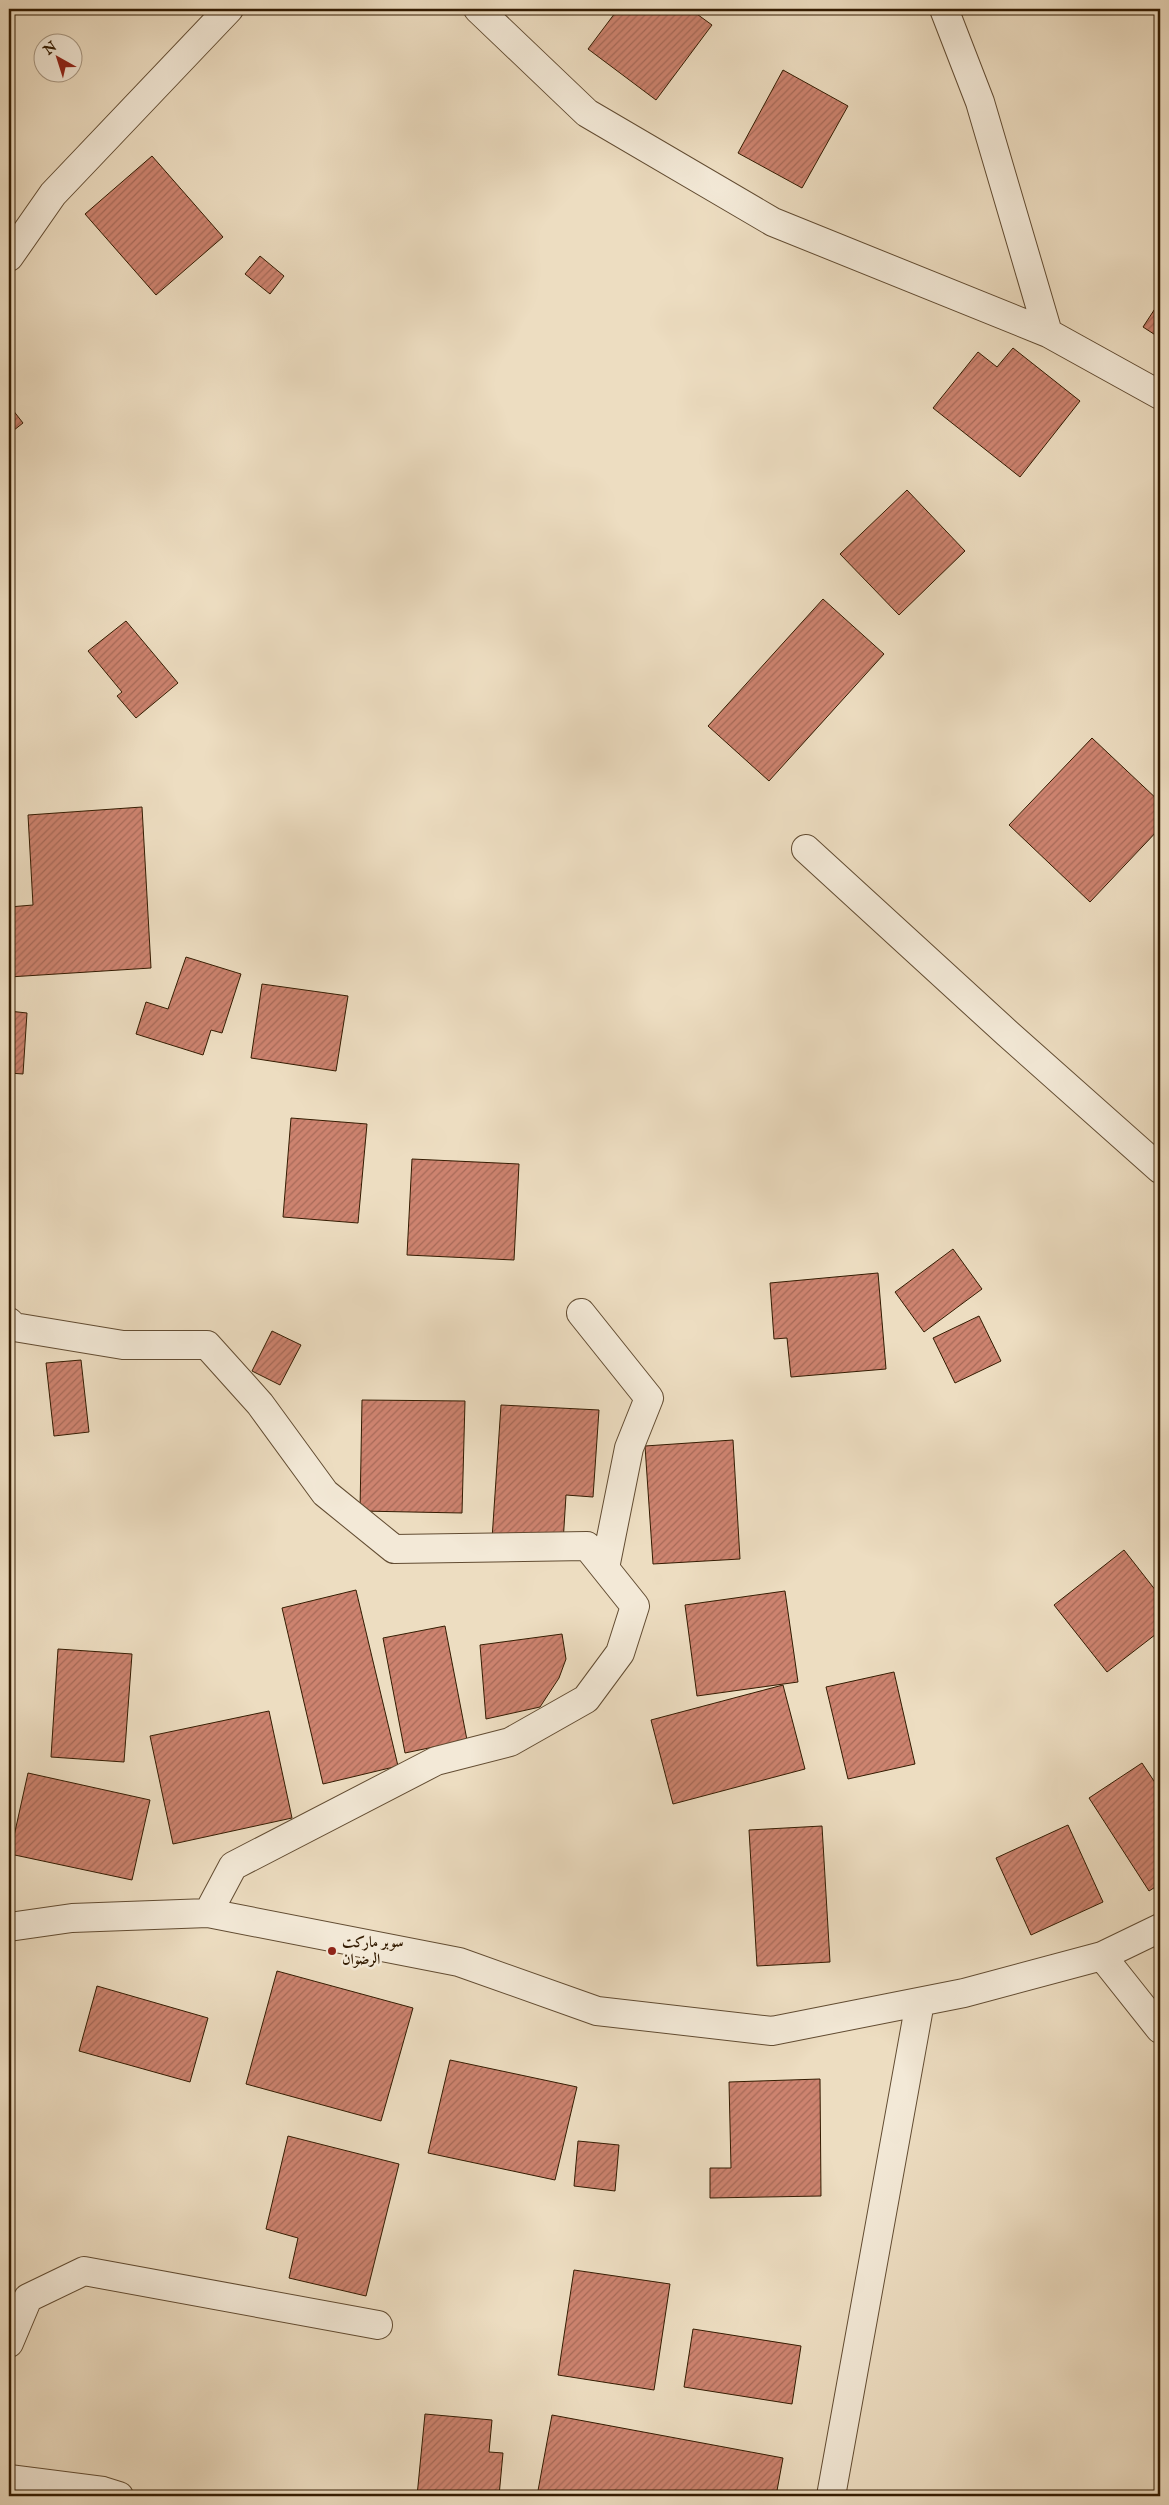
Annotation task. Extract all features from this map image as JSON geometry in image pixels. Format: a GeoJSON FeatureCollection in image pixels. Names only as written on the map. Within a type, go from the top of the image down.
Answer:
{"type":"FeatureCollection","features":[{"type":"Feature","properties":{"kind":"street"},"geometry":{"type":"LineString","coordinates":[[9,257],[53,194],[229,9]]}},
{"type":"Feature","properties":{"kind":"street"},"geometry":{"type":"LineString","coordinates":[[478,9],[587,112],[773,222],[1048,333],[1160,395]]}},
{"type":"Feature","properties":{"kind":"street"},"geometry":{"type":"LineString","coordinates":[[944,9],[980,102],[1048,333]]}},
{"type":"Feature","properties":{"kind":"street"},"geometry":{"type":"LineString","coordinates":[[806,849],[1007,1033],[1160,1169]]}},
{"type":"Feature","properties":{"kind":"street"},"geometry":{"type":"LineString","coordinates":[[581,1313],[649,1398],[629,1448],[605,1568]]}},
{"type":"Feature","properties":{"kind":"street"},"geometry":{"type":"LineString","coordinates":[[9,1322],[14,1327],[123,1345],[207,1345],[260,1404],[325,1493],[394,1549],[587,1546],[635,1606],[620,1653],[586,1699],[510,1742],[436,1762],[233,1866],[208,1913]]}},
{"type":"Feature","properties":{"kind":"street"},"geometry":{"type":"LineString","coordinates":[[9,1927],[72,1918],[208,1913],[459,1962],[597,2011],[772,2031],[964,1993],[1102,1956],[1160,1928]]}},
{"type":"Feature","properties":{"kind":"street"},"geometry":{"type":"LineString","coordinates":[[1102,1956],[1160,2029]]}},
{"type":"Feature","properties":{"kind":"street"},"geometry":{"type":"LineString","coordinates":[[831,2496],[920,2002]]}},
{"type":"Feature","properties":{"kind":"street"},"geometry":{"type":"LineString","coordinates":[[9,2344],[28,2298],[84,2271],[378,2325]]}},
{"type":"Feature","properties":{"kind":"street"},"geometry":{"type":"LineString","coordinates":[[9,2479],[103,2492],[119,2496]]}},
{"type":"Feature","properties":{"kind":"building"},"geometry":{"type":"Polygon","coordinates":[[[618,9],[690,9],[712,25],[656,100],[588,49],[618,9]]]}},
{"type":"Feature","properties":{"kind":"building"},"geometry":{"type":"Polygon","coordinates":[[[783,70],[848,106],[802,188],[738,153],[783,70]]]}},
{"type":"Feature","properties":{"kind":"building"},"geometry":{"type":"Polygon","coordinates":[[[152,156],[223,237],[156,295],[85,214],[152,156]]]}},
{"type":"Feature","properties":{"kind":"building"},"geometry":{"type":"Polygon","coordinates":[[[260,256],[284,276],[270,294],[245,274],[260,256]]]}},
{"type":"Feature","properties":{"kind":"building"},"geometry":{"type":"Polygon","coordinates":[[[1160,301],[1160,338],[1143,327],[1160,301]]]}},
{"type":"Feature","properties":{"kind":"building"},"geometry":{"type":"Polygon","coordinates":[[[1013,348],[1080,401],[1020,477],[933,408],[978,352],[997,367],[1013,348]]]}},
{"type":"Feature","properties":{"kind":"building"},"geometry":{"type":"Polygon","coordinates":[[[9,405],[23,423],[9,434],[9,405]]]}},
{"type":"Feature","properties":{"kind":"building"},"geometry":{"type":"Polygon","coordinates":[[[907,490],[965,551],[899,615],[840,554],[907,490]]]}},
{"type":"Feature","properties":{"kind":"building"},"geometry":{"type":"Polygon","coordinates":[[[823,599],[884,654],[769,781],[708,726],[823,599]]]}},
{"type":"Feature","properties":{"kind":"building"},"geometry":{"type":"Polygon","coordinates":[[[126,621],[178,683],[136,718],[117,696],[122,692],[88,651],[126,621]]]}},
{"type":"Feature","properties":{"kind":"building"},"geometry":{"type":"Polygon","coordinates":[[[1092,738],[1160,802],[1160,828],[1090,902],[1009,825],[1092,738]]]}},
{"type":"Feature","properties":{"kind":"building"},"geometry":{"type":"Polygon","coordinates":[[[142,807],[151,968],[9,977],[9,907],[33,905],[28,815],[142,807]]]}},
{"type":"Feature","properties":{"kind":"building"},"geometry":{"type":"Polygon","coordinates":[[[186,957],[241,974],[222,1033],[211,1030],[203,1055],[136,1034],[146,1002],[168,1009],[186,957]]]}},
{"type":"Feature","properties":{"kind":"building"},"geometry":{"type":"Polygon","coordinates":[[[262,984],[348,996],[336,1071],[251,1058],[262,984]]]}},
{"type":"Feature","properties":{"kind":"building"},"geometry":{"type":"Polygon","coordinates":[[[9,1011],[27,1013],[23,1074],[9,1073],[9,1011]]]}},
{"type":"Feature","properties":{"kind":"building"},"geometry":{"type":"Polygon","coordinates":[[[291,1118],[367,1124],[358,1223],[283,1217],[291,1118]]]}},
{"type":"Feature","properties":{"kind":"building"},"geometry":{"type":"Polygon","coordinates":[[[412,1159],[519,1164],[514,1260],[407,1255],[412,1159]]]}},
{"type":"Feature","properties":{"kind":"building"},"geometry":{"type":"Polygon","coordinates":[[[953,1249],[982,1289],[924,1332],[895,1292],[953,1249]]]}},
{"type":"Feature","properties":{"kind":"building"},"geometry":{"type":"Polygon","coordinates":[[[878,1273],[886,1369],[791,1377],[787,1338],[774,1339],[770,1283],[878,1273]]]}},
{"type":"Feature","properties":{"kind":"building"},"geometry":{"type":"Polygon","coordinates":[[[979,1316],[1001,1361],[955,1383],[933,1338],[979,1316]]]}},
{"type":"Feature","properties":{"kind":"building"},"geometry":{"type":"Polygon","coordinates":[[[272,1331],[301,1345],[280,1385],[252,1371],[272,1331]]]}},
{"type":"Feature","properties":{"kind":"building"},"geometry":{"type":"Polygon","coordinates":[[[81,1360],[89,1432],[54,1436],[46,1363],[81,1360]]]}},
{"type":"Feature","properties":{"kind":"building"},"geometry":{"type":"Polygon","coordinates":[[[362,1400],[465,1401],[462,1513],[360,1511],[362,1400]]]}},
{"type":"Feature","properties":{"kind":"building"},"geometry":{"type":"Polygon","coordinates":[[[501,1405],[599,1410],[593,1497],[566,1495],[563,1543],[492,1539],[501,1405]]]}},
{"type":"Feature","properties":{"kind":"building"},"geometry":{"type":"Polygon","coordinates":[[[733,1440],[740,1559],[653,1564],[645,1446],[733,1440]]]}},
{"type":"Feature","properties":{"kind":"building"},"geometry":{"type":"Polygon","coordinates":[[[1124,1550],[1160,1596],[1160,1631],[1107,1672],[1054,1605],[1124,1550]]]}},
{"type":"Feature","properties":{"kind":"building"},"geometry":{"type":"Polygon","coordinates":[[[356,1590],[398,1766],[323,1784],[282,1608],[356,1590]]]}},
{"type":"Feature","properties":{"kind":"building"},"geometry":{"type":"Polygon","coordinates":[[[785,1591],[798,1682],[697,1696],[685,1605],[785,1591]]]}},
{"type":"Feature","properties":{"kind":"building"},"geometry":{"type":"Polygon","coordinates":[[[445,1626],[467,1740],[405,1753],[383,1638],[445,1626]]]}},
{"type":"Feature","properties":{"kind":"building"},"geometry":{"type":"Polygon","coordinates":[[[562,1634],[566,1659],[559,1678],[540,1707],[486,1719],[480,1645],[562,1634]]]}},
{"type":"Feature","properties":{"kind":"building"},"geometry":{"type":"Polygon","coordinates":[[[58,1649],[132,1654],[124,1762],[51,1757],[58,1649]]]}},
{"type":"Feature","properties":{"kind":"building"},"geometry":{"type":"Polygon","coordinates":[[[894,1672],[915,1764],[848,1779],[826,1687],[894,1672]]]}},
{"type":"Feature","properties":{"kind":"building"},"geometry":{"type":"Polygon","coordinates":[[[783,1685],[805,1769],[673,1804],[651,1720],[783,1685]]]}},
{"type":"Feature","properties":{"kind":"building"},"geometry":{"type":"Polygon","coordinates":[[[269,1711],[292,1818],[173,1844],[150,1736],[269,1711]]]}},
{"type":"Feature","properties":{"kind":"building"},"geometry":{"type":"Polygon","coordinates":[[[1142,1763],[1160,1790],[1160,1884],[1149,1891],[1089,1798],[1142,1763]]]}},
{"type":"Feature","properties":{"kind":"building"},"geometry":{"type":"Polygon","coordinates":[[[28,1773],[150,1800],[132,1880],[10,1854],[28,1773]]]}},
{"type":"Feature","properties":{"kind":"building"},"geometry":{"type":"Polygon","coordinates":[[[1068,1825],[1103,1902],[1031,1935],[996,1858],[1068,1825]]]}},
{"type":"Feature","properties":{"kind":"building"},"geometry":{"type":"Polygon","coordinates":[[[822,1826],[830,1962],[757,1966],[749,1830],[822,1826]]]}},
{"type":"Feature","properties":{"kind":"building"},"geometry":{"type":"Polygon","coordinates":[[[277,1971],[413,2008],[381,2121],[246,2084],[277,1971]]]}},
{"type":"Feature","properties":{"kind":"building"},"geometry":{"type":"Polygon","coordinates":[[[97,1986],[208,2018],[190,2082],[79,2051],[97,1986]]]}},
{"type":"Feature","properties":{"kind":"building"},"geometry":{"type":"Polygon","coordinates":[[[450,2060],[577,2087],[555,2180],[428,2153],[450,2060]]]}},
{"type":"Feature","properties":{"kind":"building"},"geometry":{"type":"Polygon","coordinates":[[[820,2079],[821,2196],[710,2198],[710,2168],[731,2168],[729,2082],[820,2079]]]}},
{"type":"Feature","properties":{"kind":"building"},"geometry":{"type":"Polygon","coordinates":[[[288,2136],[399,2164],[366,2296],[289,2278],[298,2238],[266,2229],[288,2136]]]}},
{"type":"Feature","properties":{"kind":"building"},"geometry":{"type":"Polygon","coordinates":[[[578,2141],[619,2145],[615,2191],[574,2186],[578,2141]]]}},
{"type":"Feature","properties":{"kind":"building"},"geometry":{"type":"Polygon","coordinates":[[[574,2270],[670,2284],[654,2390],[558,2375],[574,2270]]]}},
{"type":"Feature","properties":{"kind":"building"},"geometry":{"type":"Polygon","coordinates":[[[693,2329],[801,2346],[792,2404],[684,2387],[693,2329]]]}},
{"type":"Feature","properties":{"kind":"building"},"geometry":{"type":"Polygon","coordinates":[[[425,2414],[492,2420],[489,2452],[503,2453],[499,2496],[417,2496],[425,2414]]]}},
{"type":"Feature","properties":{"kind":"building"},"geometry":{"type":"Polygon","coordinates":[[[552,2415],[783,2458],[776,2496],[537,2496],[552,2415]]]}},
{"type":"Feature","properties":{"kind":"place","name":"سوبر ماركت الرضوان"},"geometry":{"type":"Point","coordinates":[332,1951]}}]}
